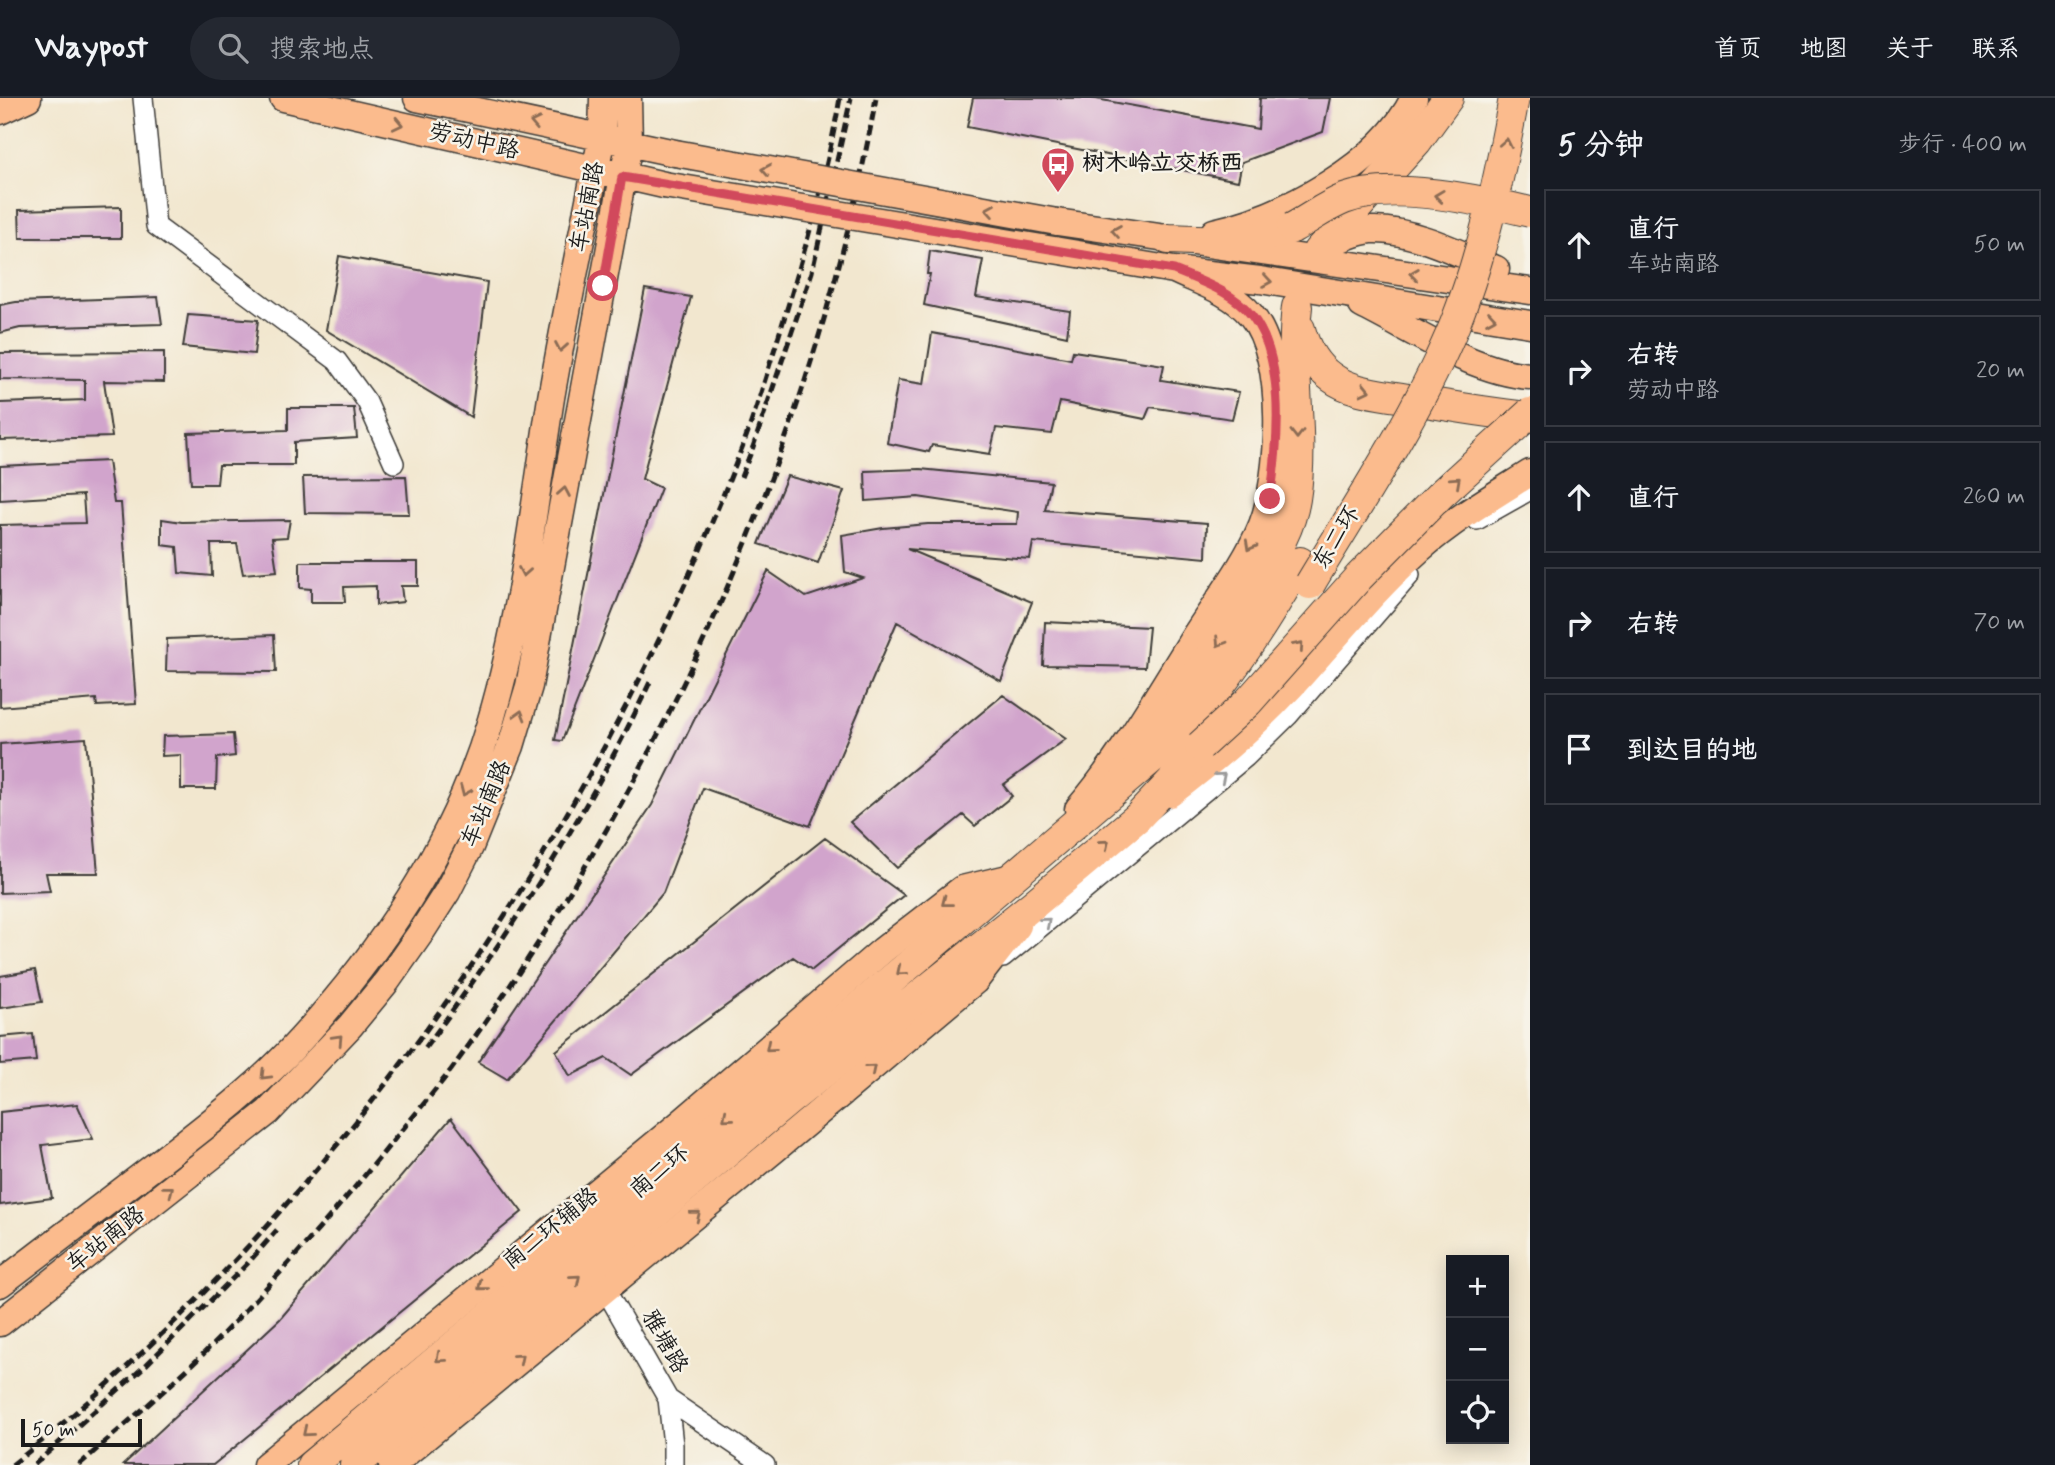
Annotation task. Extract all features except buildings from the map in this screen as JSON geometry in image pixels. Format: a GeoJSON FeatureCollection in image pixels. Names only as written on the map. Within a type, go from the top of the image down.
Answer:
{"type":"FeatureCollection","features":[{"type":"Feature","properties":{"kind":"highway"},"geometry":{"type":"LineString","coordinates":[[1318,251],[1417,141],[1448,98]]}},
{"type":"Feature","properties":{"kind":"highway","name":"东二环"},"geometry":{"type":"LineString","coordinates":[[1008,878],[1185,730],[1212,698],[1277,602],[1393,407],[1435,319],[1461,250],[1494,98]]}},
{"type":"Feature","properties":{"kind":"highway","name":"东二环"},"geometry":{"type":"LineString","coordinates":[[1034,904],[1137,818],[1200,746],[1245,685],[1291,614],[1387,455],[1433,371],[1454,326],[1482,248],[1499,183],[1514,98]]}},
{"type":"Feature","properties":{"kind":"highway"},"geometry":{"type":"LineString","coordinates":[[1168,239],[1240,241],[1262,238],[1292,228],[1344,199],[1371,193],[1402,191],[1436,195],[1530,212]]}},
{"type":"Feature","properties":{"kind":"highway"},"geometry":{"type":"LineString","coordinates":[[1108,797],[1204,668],[1286,530],[1292,513],[1297,480],[1294,335],[1297,307],[1304,344],[1315,363],[1332,379],[1355,389],[1486,413],[1530,415]]}},
{"type":"Feature","properties":{"kind":"highway"},"geometry":{"type":"LineString","coordinates":[[1200,746],[1248,702],[1359,577],[1432,502],[1530,415]]}},
{"type":"Feature","properties":{"kind":"highway","name":"南二环"},"geometry":{"type":"LineString","coordinates":[[312,1465],[906,968],[1008,878]]}},
{"type":"Feature","properties":{"kind":"highway","name":"南二环"},"geometry":{"type":"LineString","coordinates":[[355,1465],[779,1109],[1034,904]]}},
{"type":"Feature","properties":{"kind":"main road"},"geometry":{"type":"LineString","coordinates":[[0,111],[28,98]]}},
{"type":"Feature","properties":{"kind":"main road","name":"劳动中路"},"geometry":{"type":"LineString","coordinates":[[283,98],[622,177],[1174,270]]}},
{"type":"Feature","properties":{"kind":"main road","name":"劳动中路"},"geometry":{"type":"LineString","coordinates":[[417,98],[629,144],[1057,222],[1530,291]]}},
{"type":"Feature","properties":{"kind":"main road","name":"车站南路"},"geometry":{"type":"LineString","coordinates":[[0,1284],[246,1095],[300,1041],[355,977],[425,874],[473,772],[491,722],[503,675],[601,137],[603,98]]}},
{"type":"Feature","properties":{"kind":"main road","name":"车站南路"},"geometry":{"type":"LineString","coordinates":[[0,1323],[268,1112],[365,1008],[420,934],[447,892],[492,796],[511,746],[529,685],[629,144],[628,98]]}},
{"type":"Feature","properties":{"kind":"main road"},"geometry":{"type":"LineString","coordinates":[[1168,239],[1243,226],[1329,183],[1367,155],[1390,133],[1414,98]]}},
{"type":"Feature","properties":{"kind":"main road"},"geometry":{"type":"LineString","coordinates":[[1318,251],[1349,235],[1373,230],[1414,236],[1530,282]]}},
{"type":"Feature","properties":{"kind":"main road"},"geometry":{"type":"LineString","coordinates":[[1174,270],[1260,279],[1530,324]]}},
{"type":"Feature","properties":{"kind":"main road"},"geometry":{"type":"LineString","coordinates":[[1046,846],[1108,773],[1128,744],[1236,571],[1261,526],[1270,499],[1275,466],[1275,376],[1262,335],[1252,315],[1233,299],[1212,286],[1174,270]]}},
{"type":"Feature","properties":{"kind":"main road"},"geometry":{"type":"LineString","coordinates":[[1339,293],[1484,365],[1510,375],[1530,376]]}},
{"type":"Feature","properties":{"kind":"main road"},"geometry":{"type":"LineString","coordinates":[[1137,818],[1242,735],[1293,685],[1383,584],[1422,548],[1462,515],[1530,473]]}},
{"type":"Feature","properties":{"kind":"main road","name":"南二环辅路"},"geometry":{"type":"LineString","coordinates":[[266,1465],[682,1122],[883,950],[962,889],[1008,878]]}},
{"type":"Feature","properties":{"kind":"main road"},"geometry":{"type":"LineString","coordinates":[[392,1465],[975,981],[1034,904]]}},
{"type":"Feature","properties":{"kind":"street"},"geometry":{"type":"LineString","coordinates":[[143,98],[156,226],[337,361],[367,402],[394,463]]}},
{"type":"Feature","properties":{"kind":"street"},"geometry":{"type":"LineString","coordinates":[[975,981],[1245,757],[1288,716],[1403,582],[1437,549],[1462,529],[1530,490]]}},
{"type":"Feature","properties":{"kind":"street","name":"雅塘路"},"geometry":{"type":"LineString","coordinates":[[605,1289],[668,1399],[673,1465]]}},
{"type":"Feature","properties":{"kind":"street"},"geometry":{"type":"LineString","coordinates":[[668,1399],[765,1465]]}},
{"type":"Feature","properties":{"kind":"railway"},"geometry":{"type":"LineString","coordinates":[[12,1465],[132,1362],[245,1250],[349,1130],[445,1004],[533,871],[612,733],[682,591],[743,445],[802,257],[827,162],[840,98]]}},
{"type":"Feature","properties":{"kind":"railway"},"geometry":{"type":"LineString","coordinates":[[741,477],[812,272],[851,98]]}},
{"type":"Feature","properties":{"kind":"railway"},"geometry":{"type":"LineString","coordinates":[[79,1465],[223,1334],[308,1242],[369,1170],[451,1070],[527,960],[597,847],[661,729],[718,608],[769,484],[812,357],[848,229],[876,98]]}},
{"type":"Feature","properties":{"kind":"railway"},"geometry":{"type":"LineString","coordinates":[[425,1048],[546,871],[601,778],[650,682]]}},
{"type":"Feature","properties":{"kind":"railway"},"geometry":{"type":"LineString","coordinates":[[34,1465],[146,1365],[248,1263],[277,1230]]}},
{"type":"Feature","properties":{"kind":"place","name":"树木岭立交桥西"},"geometry":{"type":"Point","coordinates":[1058,194]}},
{"type":"Feature","properties":{"kind":"route"},"geometry":{"type":"LineString","coordinates":[[603,286],[622,177],[1174,270],[1212,286],[1252,315],[1270,354],[1275,376],[1277,425],[1270,499]]}}]}
